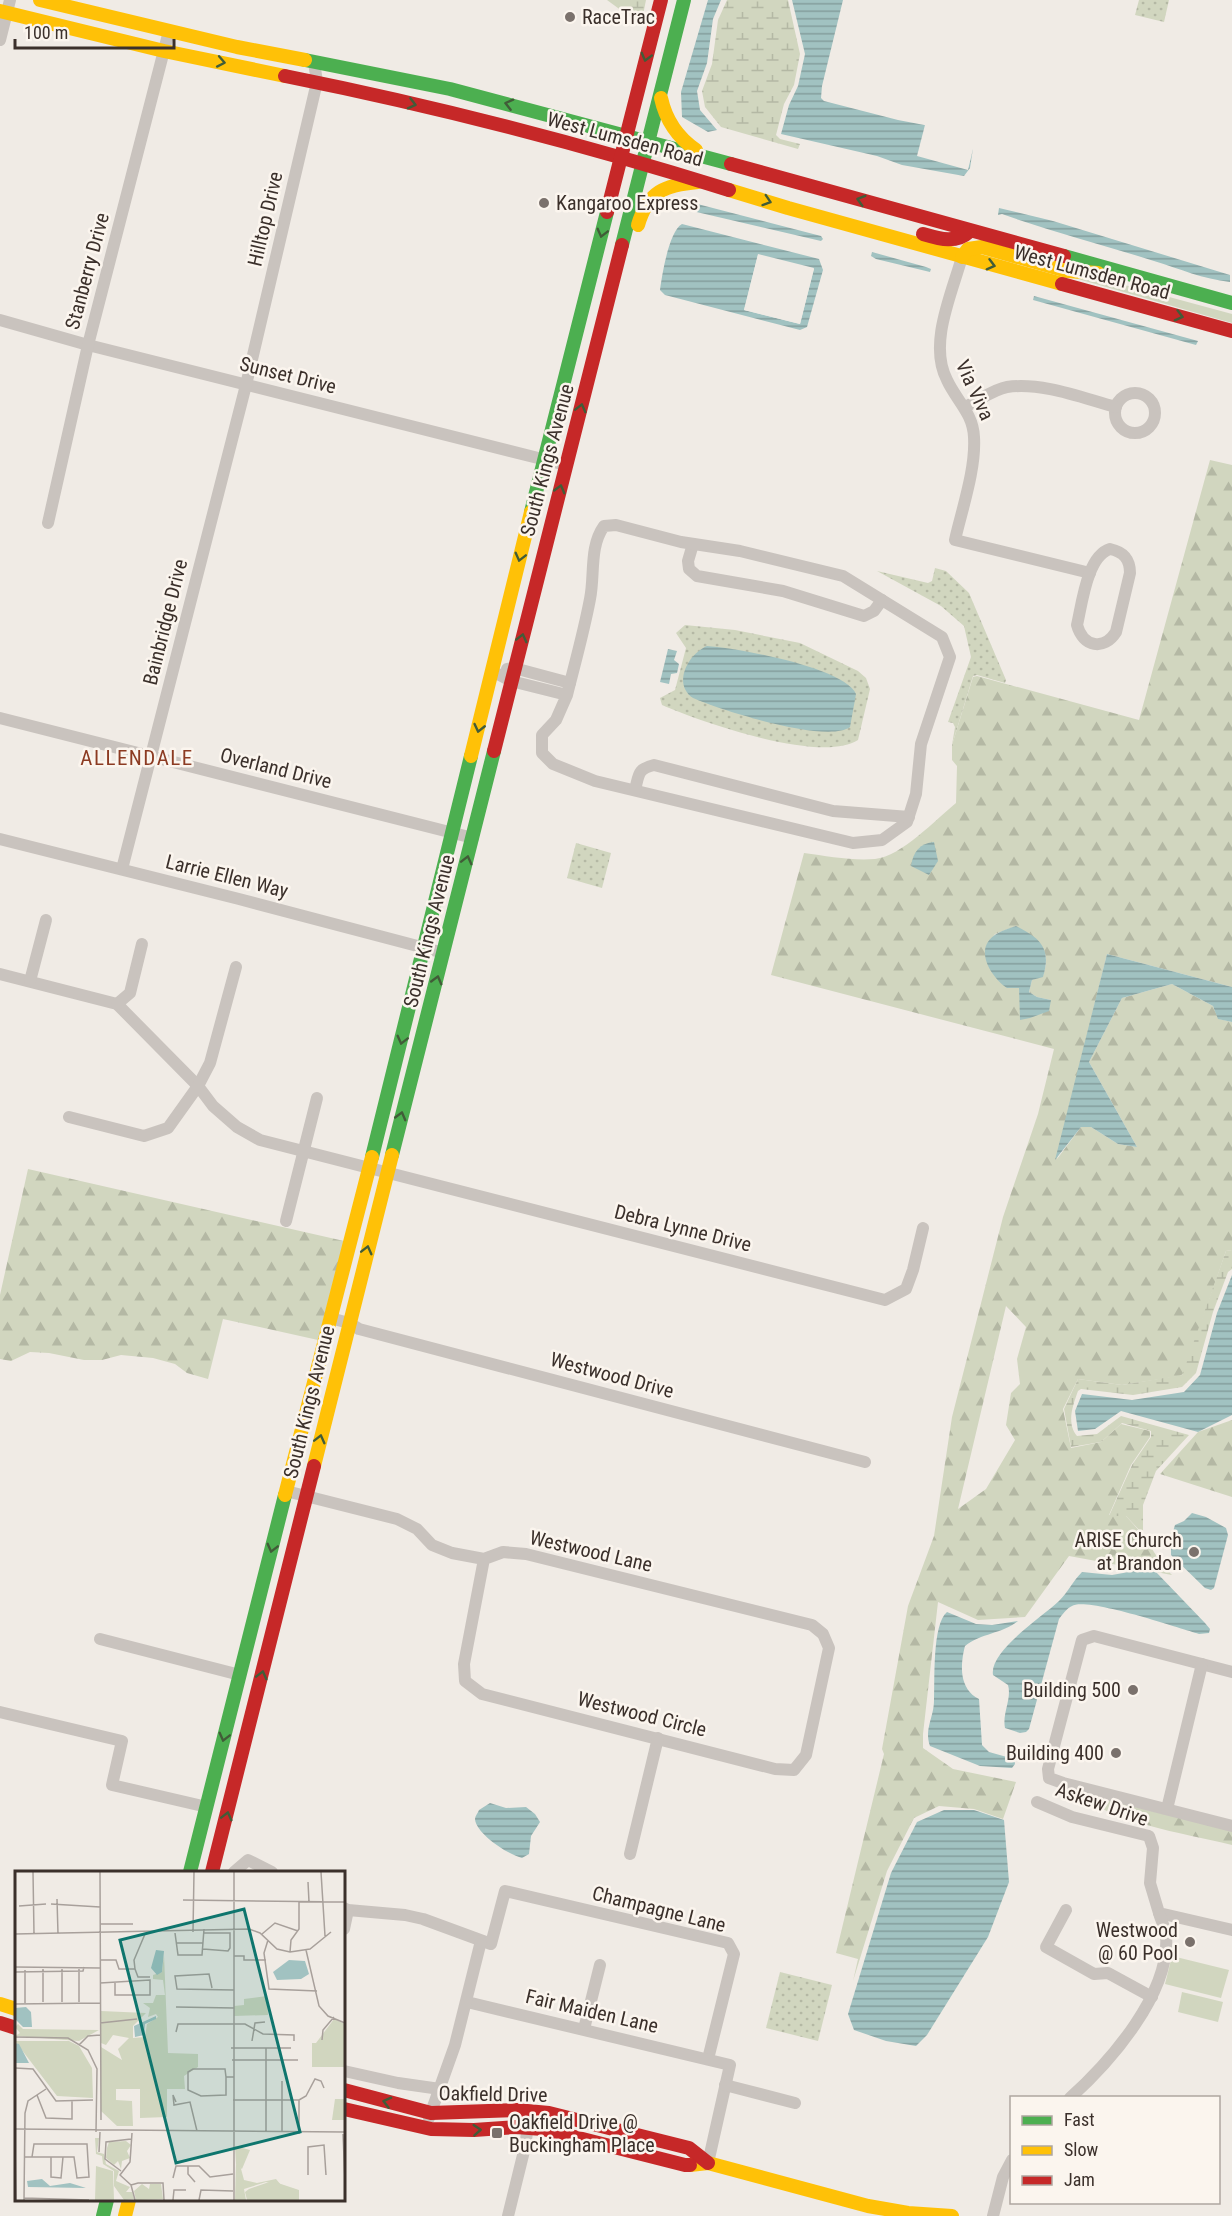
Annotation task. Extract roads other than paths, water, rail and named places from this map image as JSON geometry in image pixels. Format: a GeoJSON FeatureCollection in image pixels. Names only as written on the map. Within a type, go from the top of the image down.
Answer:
{"type":"FeatureCollection","features":[{"type":"Feature","properties":{"kind":"main road","name":"West Lumsden Road"},"geometry":{"type":"LineString","coordinates":[[40,0],[170,31],[450,90],[626,134],[1232,303]]}},
{"type":"Feature","properties":{"kind":"main road","name":"South Kings Avenue"},"geometry":{"type":"LineString","coordinates":[[190,1871],[454,833],[544,459],[661,0]]}},
{"type":"Feature","properties":{"kind":"main road","name":"South Kings Avenue"},"geometry":{"type":"LineString","coordinates":[[212,1871],[684,0]]}},
{"type":"Feature","properties":{"kind":"main road","name":"West Lumsden Road"},"geometry":{"type":"LineString","coordinates":[[6,8],[164,51],[317,82],[644,162],[820,217],[1232,331]]}},
{"type":"Feature","properties":{"kind":"main road"},"geometry":{"type":"LineString","coordinates":[[661,95],[663,111],[670,125],[689,146],[704,155]]}},
{"type":"Feature","properties":{"kind":"main road"},"geometry":{"type":"LineString","coordinates":[[608,301],[621,287],[641,212],[646,202],[653,195],[675,185],[711,182]]}},
{"type":"Feature","properties":{"kind":"main road"},"geometry":{"type":"LineString","coordinates":[[820,217],[857,216],[945,240],[960,239],[970,231]]}},
{"type":"Feature","properties":{"kind":"main road"},"geometry":{"type":"LineString","coordinates":[[962,257],[968,249],[982,247],[1067,271],[1119,272]]}},
{"type":"Feature","properties":{"kind":"main road"},"geometry":{"type":"LineString","coordinates":[[200,1834],[208,1849],[203,1871]]}},
{"type":"Feature","properties":{"kind":"main road"},"geometry":{"type":"LineString","coordinates":[[0,2004],[15,2008]]}},
{"type":"Feature","properties":{"kind":"main road"},"geometry":{"type":"LineString","coordinates":[[0,2023],[15,2028]]}},
{"type":"Feature","properties":{"kind":"main road","name":"Oakfield Drive"},"geometry":{"type":"LineString","coordinates":[[345,2090],[431,2113],[466,2114],[510,2110],[565,2116],[689,2148],[708,2163]]}},
{"type":"Feature","properties":{"kind":"main road","name":"Oakfield Drive"},"geometry":{"type":"LineString","coordinates":[[345,2109],[425,2129],[451,2131],[529,2127],[685,2165],[708,2163],[868,2206],[908,2213],[951,2216]]}},
{"type":"Feature","properties":{"kind":"main road"},"geometry":{"type":"LineString","coordinates":[[103,2216],[107,2201]]}},
{"type":"Feature","properties":{"kind":"main road"},"geometry":{"type":"LineString","coordinates":[[125,2216],[129,2201]]}},
{"type":"Feature","properties":{"kind":"street"},"geometry":{"type":"LineString","coordinates":[[0,40],[6,8]]}},
{"type":"Feature","properties":{"kind":"street","name":"Stanberry Drive"},"geometry":{"type":"LineString","coordinates":[[48,523],[88,345],[170,31]]}},
{"type":"Feature","properties":{"kind":"street","name":"Hilltop Drive"},"geometry":{"type":"LineString","coordinates":[[246,385],[317,82],[314,62]]}},
{"type":"Feature","properties":{"kind":"street","name":"Via Viva"},"geometry":{"type":"LineString","coordinates":[[962,257],[942,327],[939,351],[940,362],[947,381],[965,407],[975,435],[973,460],[955,540],[1090,573]]}},
{"type":"Feature","properties":{"kind":"street","name":"Sunset Drive"},"geometry":{"type":"LineString","coordinates":[[0,320],[88,345],[566,465]]}},
{"type":"Feature","properties":{"kind":"street","name":"Bainbridge Drive"},"geometry":{"type":"LineString","coordinates":[[122,869],[246,385]]}},
{"type":"Feature","properties":{"kind":"street"},"geometry":{"type":"LineString","coordinates":[[965,407],[1006,387],[1053,390],[1116,407]]}},
{"type":"Feature","properties":{"kind":"street"},"geometry":{"type":"LineString","coordinates":[[616,525],[693,544],[740,551],[843,576],[882,600],[942,637],[950,657],[921,744],[916,794],[909,817],[907,822],[882,840],[853,843],[595,781],[553,765],[542,753],[542,735],[556,720],[567,695],[591,596],[599,533],[604,526],[616,525]]}},
{"type":"Feature","properties":{"kind":"street"},"geometry":{"type":"LineString","coordinates":[[693,544],[688,561],[689,569],[697,576],[783,591],[864,616],[874,611],[882,600]]}},
{"type":"Feature","properties":{"kind":"street"},"geometry":{"type":"LineString","coordinates":[[1110,549],[1119,551],[1130,565],[1116,632],[1111,640],[1102,644],[1093,644],[1085,639],[1079,633],[1077,625],[1090,573],[1102,551],[1110,549]]}},
{"type":"Feature","properties":{"kind":"street"},"geometry":{"type":"LineString","coordinates":[[492,671],[570,683]]}},
{"type":"Feature","properties":{"kind":"street"},"geometry":{"type":"LineString","coordinates":[[513,674],[567,695]]}},
{"type":"Feature","properties":{"kind":"street","name":"Overland Drive"},"geometry":{"type":"LineString","coordinates":[[0,718],[473,838]]}},
{"type":"Feature","properties":{"kind":"street"},"geometry":{"type":"LineString","coordinates":[[635,790],[639,772],[654,765],[833,811],[909,817]]}},
{"type":"Feature","properties":{"kind":"street","name":"Larrie Ellen Way"},"geometry":{"type":"LineString","coordinates":[[0,839],[444,953]]}},
{"type":"Feature","properties":{"kind":"street"},"geometry":{"type":"LineString","coordinates":[[30,981],[46,920]]}},
{"type":"Feature","properties":{"kind":"street"},"geometry":{"type":"LineString","coordinates":[[0,974],[117,1004],[130,993],[142,944]]}},
{"type":"Feature","properties":{"kind":"street"},"geometry":{"type":"LineString","coordinates":[[69,1117],[144,1136],[168,1128],[198,1086],[210,1063],[236,967]]}},
{"type":"Feature","properties":{"kind":"street","name":"Debra Lynne Drive"},"geometry":{"type":"LineString","coordinates":[[117,1004],[198,1086],[213,1106],[237,1127],[260,1140],[885,1300],[906,1289],[923,1228]]}},
{"type":"Feature","properties":{"kind":"street"},"geometry":{"type":"LineString","coordinates":[[286,1221],[317,1098]]}},
{"type":"Feature","properties":{"kind":"street","name":"Westwood Drive"},"geometry":{"type":"LineString","coordinates":[[330,1318],[349,1323],[358,1329],[866,1462]]}},
{"type":"Feature","properties":{"kind":"street","name":"Westwood Lane"},"geometry":{"type":"LineString","coordinates":[[286,1491],[397,1519],[417,1529],[432,1545],[452,1553],[484,1559],[503,1552],[526,1554],[812,1625],[823,1634]]}},
{"type":"Feature","properties":{"kind":"street","name":"Westwood Circle"},"geometry":{"type":"LineString","coordinates":[[484,1559],[465,1664],[465,1681],[482,1694],[775,1769],[794,1770],[806,1755],[829,1648],[823,1634]]}},
{"type":"Feature","properties":{"kind":"street"},"geometry":{"type":"LineString","coordinates":[[1232,1672],[1094,1636],[1082,1640],[1048,1769],[1049,1778],[1063,1783],[1232,1826]]}},
{"type":"Feature","properties":{"kind":"street"},"geometry":{"type":"LineString","coordinates":[[100,1639],[240,1675]]}},
{"type":"Feature","properties":{"kind":"street"},"geometry":{"type":"LineString","coordinates":[[1167,1809],[1202,1664]]}},
{"type":"Feature","properties":{"kind":"street"},"geometry":{"type":"LineString","coordinates":[[0,1712],[122,1741],[112,1785],[207,1807]]}},
{"type":"Feature","properties":{"kind":"street"},"geometry":{"type":"LineString","coordinates":[[630,1854],[658,1738]]}},
{"type":"Feature","properties":{"kind":"street","name":"Askew Drive"},"geometry":{"type":"LineString","coordinates":[[1037,1802],[1072,1817],[1149,1836],[1154,1848],[1150,1883],[1160,1913]]}},
{"type":"Feature","properties":{"kind":"street"},"geometry":{"type":"LineString","coordinates":[[235,1871],[248,1860],[270,1871]]}},
{"type":"Feature","properties":{"kind":"street","name":"Champagne Lane"},"geometry":{"type":"LineString","coordinates":[[440,2089],[467,2002],[482,1941],[491,1944],[505,1891],[728,1943],[734,1954],[708,2059]]}},
{"type":"Feature","properties":{"kind":"street"},"geometry":{"type":"LineString","coordinates":[[346,1909],[423,1919],[482,1941]]}},
{"type":"Feature","properties":{"kind":"street"},"geometry":{"type":"LineString","coordinates":[[1066,1910],[1046,1947],[1094,1974],[1108,1973],[1152,1997]]}},
{"type":"Feature","properties":{"kind":"street"},"geometry":{"type":"LineString","coordinates":[[1071,2096],[1111,2058],[1152,1997],[1163,1962],[1166,1935],[1160,1913],[1232,1930]]}},
{"type":"Feature","properties":{"kind":"street"},"geometry":{"type":"LineString","coordinates":[[584,2029],[600,1965]]}},
{"type":"Feature","properties":{"kind":"street","name":"Fair Maiden Lane"},"geometry":{"type":"LineString","coordinates":[[467,2002],[708,2059]]}},
{"type":"Feature","properties":{"kind":"street"},"geometry":{"type":"LineString","coordinates":[[708,2059],[730,2064],[708,2163]]}},
{"type":"Feature","properties":{"kind":"street"},"geometry":{"type":"LineString","coordinates":[[345,2071],[398,2083],[440,2089],[425,2129]]}},
{"type":"Feature","properties":{"kind":"street"},"geometry":{"type":"LineString","coordinates":[[725,2085],[795,2103]]}},
{"type":"Feature","properties":{"kind":"street"},"geometry":{"type":"LineString","coordinates":[[508,2216],[529,2127],[530,2111]]}},
{"type":"Feature","properties":{"kind":"street"},"geometry":{"type":"LineString","coordinates":[[993,2216],[1003,2177],[1010,2162]]}},
{"type":"Feature","properties":{"kind":"water"},"geometry":{"type":"Polygon","coordinates":[[[708,0],[721,0],[713,19],[707,63],[697,91],[700,110],[717,130],[708,132],[682,117],[681,92],[708,0]]]}},
{"type":"Feature","properties":{"kind":"water"},"geometry":{"type":"Polygon","coordinates":[[[792,0],[843,0],[821,98],[824,101],[898,120],[961,132],[973,148],[970,168],[964,176],[902,165],[877,156],[781,134],[789,105],[798,86],[805,54],[792,0]]]}},
{"type":"Feature","properties":{"kind":"water"},"geometry":{"type":"Polygon","coordinates":[[[676,200],[821,236],[823,239],[821,241],[675,207],[676,200]]]}},
{"type":"Feature","properties":{"kind":"water"},"geometry":{"type":"Polygon","coordinates":[[[999,208],[1053,221],[1230,275],[1230,282],[1201,276],[1002,214],[998,215],[999,208]]]}},
{"type":"Feature","properties":{"kind":"water"},"geometry":{"type":"Polygon","coordinates":[[[682,224],[819,259],[823,270],[807,327],[800,330],[665,295],[660,290],[662,274],[677,228],[682,224]],[[758,255],[744,310],[800,324],[814,269],[758,255]]]}},
{"type":"Feature","properties":{"kind":"water"},"geometry":{"type":"Polygon","coordinates":[[[872,252],[931,269],[930,272],[876,259],[871,256],[872,252]]]}},
{"type":"Feature","properties":{"kind":"water"},"geometry":{"type":"Polygon","coordinates":[[[1034,296],[1198,341],[1196,345],[1033,300],[1034,296]]]}},
{"type":"Feature","properties":{"kind":"water"},"geometry":{"type":"Polygon","coordinates":[[[707,646],[764,655],[832,675],[847,684],[856,694],[850,727],[838,731],[797,728],[748,717],[693,698],[684,685],[685,670],[694,656],[707,646]]]}},
{"type":"Feature","properties":{"kind":"water"},"geometry":{"type":"Polygon","coordinates":[[[668,649],[677,651],[674,660],[679,664],[677,673],[671,674],[669,684],[660,682],[668,649]]]}},
{"type":"Feature","properties":{"kind":"water"},"geometry":{"type":"Polygon","coordinates":[[[934,842],[938,861],[929,875],[911,866],[913,856],[918,849],[934,842]]]}},
{"type":"Feature","properties":{"kind":"water"},"geometry":{"type":"Polygon","coordinates":[[[1016,926],[1032,935],[1045,951],[1043,977],[1032,980],[1029,992],[1037,997],[1051,1000],[1049,1011],[1020,1020],[1019,988],[1007,988],[1001,983],[990,969],[985,953],[990,939],[1016,926]]]}},
{"type":"Feature","properties":{"kind":"water"},"geometry":{"type":"Polygon","coordinates":[[[1107,954],[1232,987],[1232,1022],[1218,1019],[1213,1006],[1172,984],[1122,998],[1089,1062],[1137,1147],[1118,1144],[1091,1127],[1081,1127],[1055,1160],[1107,954]]]}},
{"type":"Feature","properties":{"kind":"water"},"geometry":{"type":"Polygon","coordinates":[[[1232,1275],[1232,1415],[1198,1432],[1121,1411],[1095,1429],[1078,1431],[1075,1411],[1082,1394],[1132,1400],[1184,1392],[1200,1375],[1217,1313],[1232,1275]]]}},
{"type":"Feature","properties":{"kind":"water"},"geometry":{"type":"Polygon","coordinates":[[[1192,1513],[1206,1517],[1226,1528],[1228,1535],[1214,1588],[1211,1590],[1205,1588],[1171,1555],[1171,1538],[1175,1525],[1184,1521],[1192,1513]]]}},
{"type":"Feature","properties":{"kind":"water"},"geometry":{"type":"Polygon","coordinates":[[[1140,1570],[1156,1572],[1205,1623],[1210,1629],[1209,1633],[1199,1634],[1113,1609],[1081,1604],[1072,1606],[1059,1619],[1029,1729],[1020,1733],[1005,1728],[1008,1685],[993,1675],[994,1666],[1007,1646],[1059,1601],[1082,1572],[1112,1575],[1140,1570]]]}},
{"type":"Feature","properties":{"kind":"water"},"geometry":{"type":"Polygon","coordinates":[[[947,1612],[976,1624],[992,1625],[1018,1621],[965,1646],[962,1661],[964,1683],[972,1695],[979,1699],[982,1745],[989,1752],[1014,1759],[1015,1764],[1012,1768],[980,1766],[930,1746],[928,1734],[934,1706],[937,1640],[942,1618],[947,1612]]]}},
{"type":"Feature","properties":{"kind":"water"},"geometry":{"type":"Polygon","coordinates":[[[490,1803],[506,1808],[526,1807],[535,1814],[540,1822],[531,1836],[529,1854],[522,1858],[509,1853],[481,1831],[475,1817],[479,1810],[490,1803]]]}},
{"type":"Feature","properties":{"kind":"water"},"geometry":{"type":"Polygon","coordinates":[[[944,1810],[974,1810],[1004,1820],[1009,1882],[988,1937],[927,2035],[916,2046],[886,2041],[854,2030],[848,2014],[891,1873],[917,1822],[944,1810]]]}},
{"type":"Feature","properties":{"kind":"place","name":"RaceTrac"},"geometry":{"type":"Point","coordinates":[570,17]}},
{"type":"Feature","properties":{"kind":"place","name":"Kangaroo Express"},"geometry":{"type":"Point","coordinates":[544,203]}},
{"type":"Feature","properties":{"kind":"place","name":"ARISE Church at Brandon"},"geometry":{"type":"Point","coordinates":[1194,1552]}},
{"type":"Feature","properties":{"kind":"place","name":"Building 500"},"geometry":{"type":"Point","coordinates":[1133,1690]}},
{"type":"Feature","properties":{"kind":"place","name":"Building 400"},"geometry":{"type":"Point","coordinates":[1116,1753]}},
{"type":"Feature","properties":{"kind":"place","name":"Westwood @ 60 Pool"},"geometry":{"type":"Point","coordinates":[1190,1942]}},
{"type":"Feature","properties":{"kind":"place","name":"Oakfield Drive @ Buckingham Place"},"geometry":{"type":"Point","coordinates":[497,2133]}},
{"type":"Feature","properties":{"kind":"district","name":"ALLENDALE"},"geometry":{"type":"Point","coordinates":[137,758]}}]}
